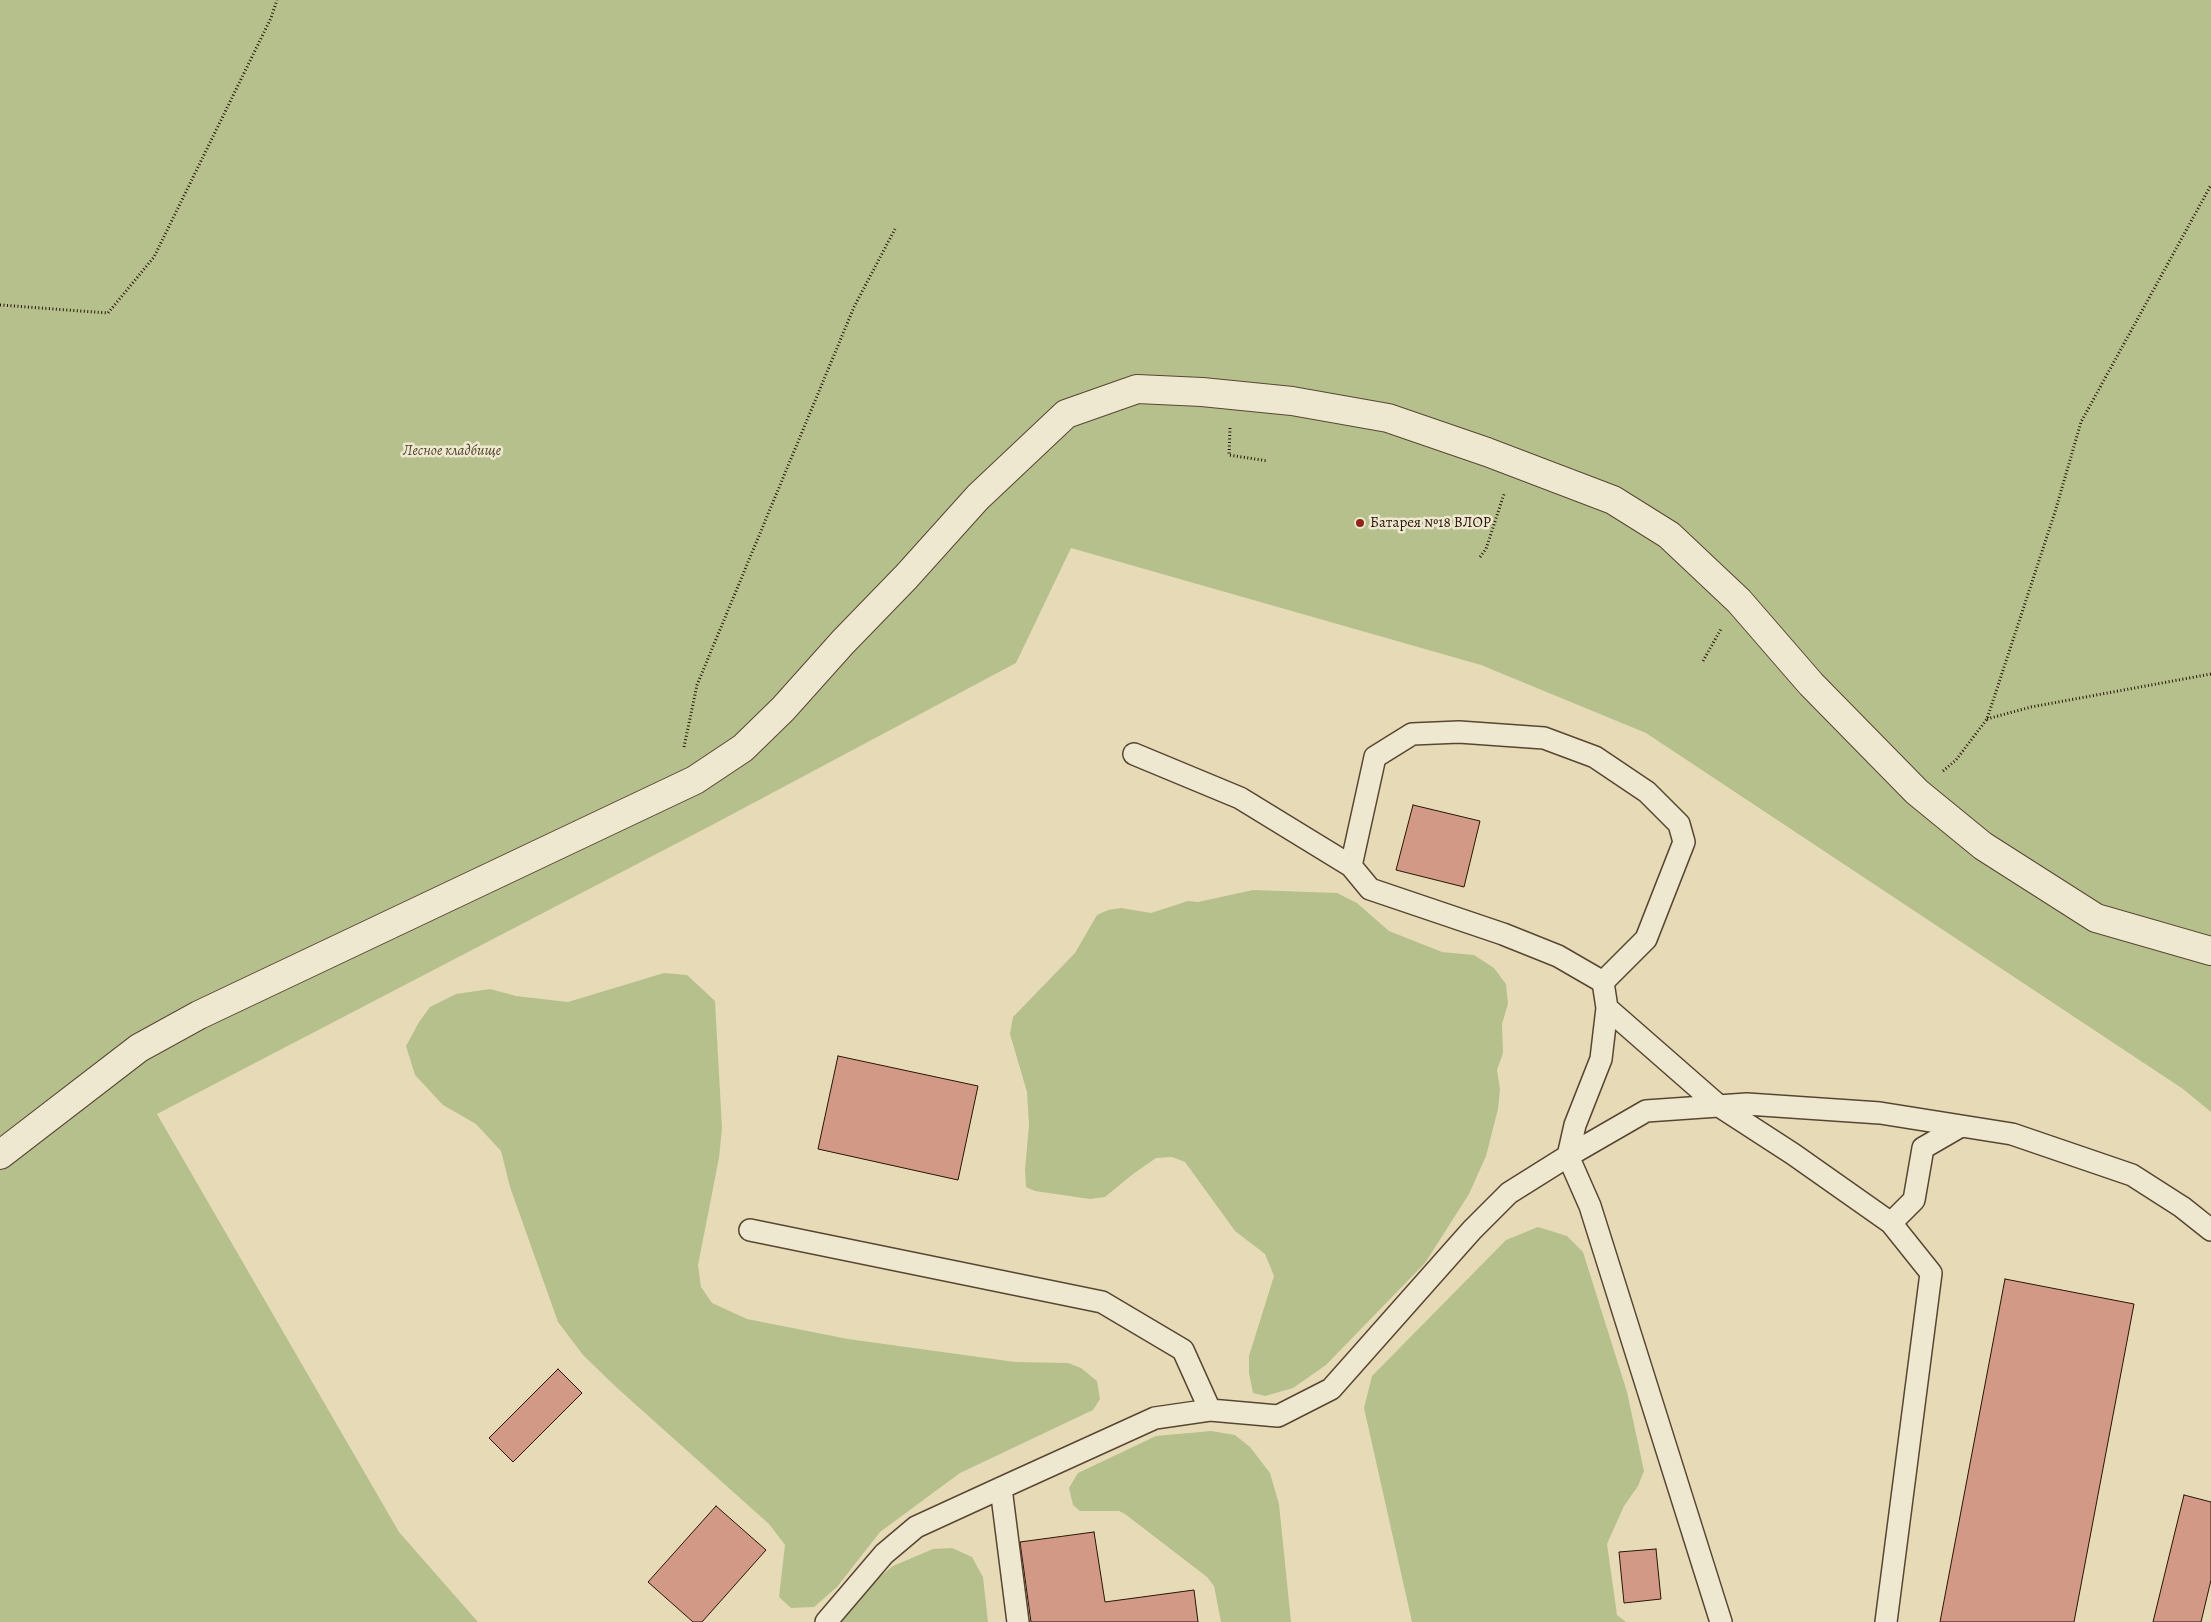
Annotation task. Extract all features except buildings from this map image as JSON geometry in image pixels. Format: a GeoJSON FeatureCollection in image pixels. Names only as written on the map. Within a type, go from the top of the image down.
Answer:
{"type":"FeatureCollection","features":[{"type":"Feature","properties":{"kind":"street"},"geometry":{"type":"LineString","coordinates":[[0,1155],[139,1048],[199,1015],[695,780],[743,748],[784,709],[843,642],[906,577],[978,497],[1066,414],[1137,390],[1231,395],[1292,401],[1388,418],[1514,462],[1614,500],[1670,535],[1739,601],[1811,684],[1917,792],[1983,846],[2096,918],[2211,951]]}},
{"type":"Feature","properties":{"kind":"lane"},"geometry":{"type":"LineString","coordinates":[[1351,866],[1375,757],[1412,734],[1459,732],[1544,738],[1595,757],[1647,792],[1679,824],[1684,842],[1646,939],[1603,982]]}},
{"type":"Feature","properties":{"kind":"lane"},"geometry":{"type":"LineString","coordinates":[[1134,754],[1240,798],[1351,866],[1370,889],[1522,941],[1558,956],[1603,982]]}},
{"type":"Feature","properties":{"kind":"lane"},"geometry":{"type":"LineString","coordinates":[[1603,982],[1607,1008],[1600,1059],[1575,1125],[1568,1156],[1590,1206],[1605,1251],[1720,1622]]}},
{"type":"Feature","properties":{"kind":"lane"},"geometry":{"type":"LineString","coordinates":[[1607,1008],[1719,1106],[1793,1154],[1891,1222],[1931,1273],[1886,1622]]}},
{"type":"Feature","properties":{"kind":"lane"},"geometry":{"type":"LineString","coordinates":[[826,1622],[884,1554],[916,1527],[1155,1418],[1210,1410],[1278,1416],[1331,1390],[1472,1230],[1509,1193],[1646,1111],[1747,1104],[1880,1113],[2012,1134],[2132,1176],[2182,1207],[2211,1230]]}},
{"type":"Feature","properties":{"kind":"lane"},"geometry":{"type":"LineString","coordinates":[[1891,1222],[1914,1200],[1923,1148],[1961,1126]]}},
{"type":"Feature","properties":{"kind":"lane"},"geometry":{"type":"LineString","coordinates":[[750,1230],[1102,1302],[1183,1350],[1210,1410]]}},
{"type":"Feature","properties":{"kind":"lane"},"geometry":{"type":"LineString","coordinates":[[1001,1488],[1018,1622]]}},
{"type":"Feature","properties":{"kind":"path"},"geometry":{"type":"LineString","coordinates":[[0,305],[108,313],[154,257],[271,18],[277,0]]}},
{"type":"Feature","properties":{"kind":"path"},"geometry":{"type":"LineString","coordinates":[[1917,792],[1956,760],[1987,719],[2055,512],[2081,422],[2211,185]]}},
{"type":"Feature","properties":{"kind":"path"},"geometry":{"type":"LineString","coordinates":[[675,789],[697,684],[854,306],[895,229]]}},
{"type":"Feature","properties":{"kind":"path"},"geometry":{"type":"LineString","coordinates":[[1231,395],[1229,455],[1268,461]]}},
{"type":"Feature","properties":{"kind":"path"},"geometry":{"type":"LineString","coordinates":[[1480,557],[1486,549],[1514,462]]}},
{"type":"Feature","properties":{"kind":"path"},"geometry":{"type":"LineString","coordinates":[[1987,719],[2030,707],[2211,674]]}},
{"type":"Feature","properties":{"kind":"green space","name":"Лесное кладбище"},"geometry":{"type":"Polygon","coordinates":[[[0,0],[2211,0],[2211,1112],[2183,1089],[1646,733],[1481,665],[1071,548],[1016,663],[712,825],[157,1114],[399,1532],[478,1622],[0,1622],[0,0]]]}},
{"type":"Feature","properties":{"kind":"green space"},"geometry":{"type":"Polygon","coordinates":[[[1253,890],[1337,893],[1357,903],[1389,931],[1442,952],[1474,955],[1494,968],[1506,984],[1508,1004],[1502,1024],[1503,1053],[1497,1070],[1500,1089],[1498,1109],[1486,1156],[1469,1194],[1425,1263],[1326,1365],[1293,1388],[1265,1396],[1253,1393],[1249,1373],[1249,1356],[1274,1276],[1265,1254],[1235,1231],[1185,1162],[1172,1157],[1156,1158],[1105,1197],[1090,1199],[1035,1191],[1026,1187],[1025,1170],[1029,1125],[1027,1092],[1010,1034],[1013,1017],[1075,953],[1097,915],[1108,910],[1121,908],[1151,913],[1188,901],[1198,902],[1253,890]]]}},
{"type":"Feature","properties":{"kind":"green space"},"geometry":{"type":"Polygon","coordinates":[[[664,973],[687,975],[715,1001],[722,1128],[719,1158],[698,1265],[701,1287],[712,1303],[747,1319],[848,1339],[1015,1362],[1068,1363],[1081,1368],[1097,1381],[1100,1399],[1093,1410],[960,1473],[880,1532],[837,1587],[814,1607],[791,1608],[779,1597],[785,1545],[769,1524],[616,1387],[583,1355],[558,1322],[510,1187],[501,1151],[476,1124],[443,1105],[415,1075],[406,1046],[419,1022],[430,1007],[456,994],[490,989],[516,996],[568,1002],[664,973]]]}},
{"type":"Feature","properties":{"kind":"green space"},"geometry":{"type":"Polygon","coordinates":[[[1538,1227],[1567,1236],[1583,1252],[1627,1392],[1644,1471],[1638,1486],[1624,1506],[1607,1544],[1617,1615],[1626,1622],[1412,1622],[1364,1408],[1372,1376],[1506,1240],[1538,1227]]]}},
{"type":"Feature","properties":{"kind":"green space"},"geometry":{"type":"Polygon","coordinates":[[[1211,1431],[1235,1435],[1250,1447],[1270,1473],[1279,1504],[1291,1622],[1221,1622],[1214,1586],[1207,1577],[1125,1514],[1119,1511],[1080,1511],[1073,1505],[1069,1488],[1078,1473],[1156,1436],[1211,1431]]]}},
{"type":"Feature","properties":{"kind":"green space"},"geometry":{"type":"Polygon","coordinates":[[[952,1548],[972,1557],[983,1577],[988,1622],[841,1622],[866,1588],[893,1566],[933,1549],[952,1548]]]}},
{"type":"Feature","properties":{"kind":"place","name":"Батарея №18 ВЛОР"},"geometry":{"type":"Point","coordinates":[1360,523]}}]}
